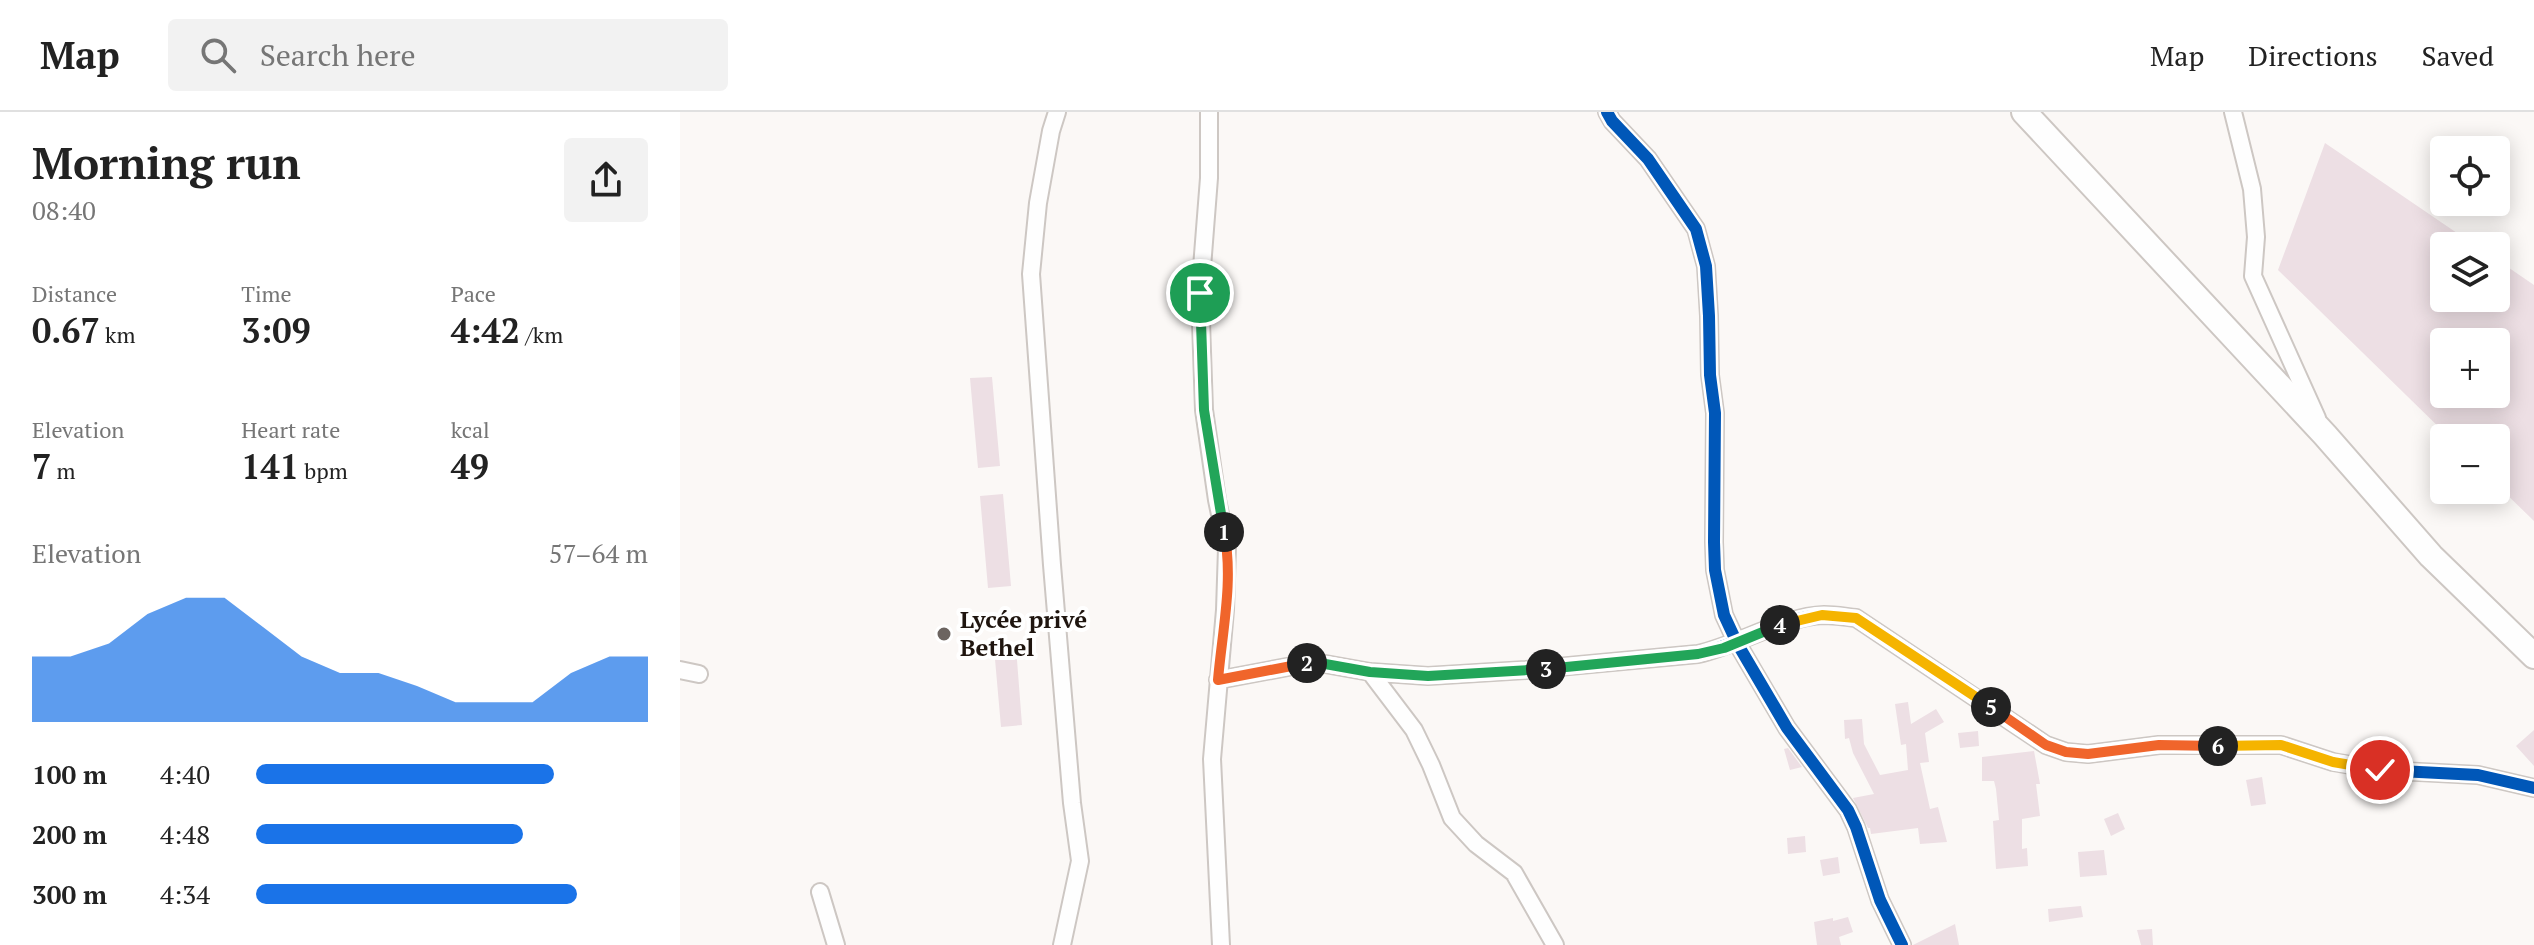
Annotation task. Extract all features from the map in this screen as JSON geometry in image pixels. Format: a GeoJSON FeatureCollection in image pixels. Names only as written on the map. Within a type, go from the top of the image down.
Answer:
{"type":"FeatureCollection","features":[{"type":"Feature","properties":{"kind":"main road"},"geometry":{"type":"LineString","coordinates":[[2024,112],[2325,435],[2431,556],[2534,656]]}},
{"type":"Feature","properties":{"kind":"street"},"geometry":{"type":"LineString","coordinates":[[1057,112],[1038,203],[1031,274],[1052,565],[1072,803],[1080,861],[1062,945]]}},
{"type":"Feature","properties":{"kind":"street"},"geometry":{"type":"LineString","coordinates":[[1209,112],[1209,178],[1200,293],[1204,410],[1227,548],[1225,610],[1212,759],[1221,945]]}},
{"type":"Feature","properties":{"kind":"street"},"geometry":{"type":"LineString","coordinates":[[1607,112],[1648,159],[1696,229],[1706,266],[1710,375],[1715,413],[1715,570],[1724,615],[1787,728],[1848,810],[1880,900],[1902,945]]}},
{"type":"Feature","properties":{"kind":"street"},"geometry":{"type":"LineString","coordinates":[[2233,112],[2252,189],[2256,237],[2253,276],[2325,435]]}},
{"type":"Feature","properties":{"kind":"street"},"geometry":{"type":"LineString","coordinates":[[1218,680],[1314,662],[1370,672],[1428,676],[1698,654],[1737,643],[1778,626],[1822,615],[1856,618],[2046,745],[2066,752],[2088,754],[2159,745],[2281,745],[2333,762],[2380,770],[2478,775],[2534,788]]}},
{"type":"Feature","properties":{"kind":"street"},"geometry":{"type":"LineString","coordinates":[[680,670],[699,674]]}},
{"type":"Feature","properties":{"kind":"street"},"geometry":{"type":"LineString","coordinates":[[1370,672],[1414,730],[1452,818],[1476,844],[1514,873],[1555,945]]}},
{"type":"Feature","properties":{"kind":"street"},"geometry":{"type":"LineString","coordinates":[[820,892],[836,945]]}},
{"type":"Feature","properties":{"kind":"building"},"geometry":{"type":"Polygon","coordinates":[[[2325,143],[2455,232],[2430,232],[2430,312],[2510,312],[2510,269],[2534,285],[2534,521],[2510,498],[2510,424],[2436,424],[2278,270],[2325,143]]]}},
{"type":"Feature","properties":{"kind":"building"},"geometry":{"type":"Polygon","coordinates":[[[992,377],[1000,466],[978,468],[970,378],[992,377]]]}},
{"type":"Feature","properties":{"kind":"building"},"geometry":{"type":"Polygon","coordinates":[[[1003,494],[1011,586],[988,588],[980,496],[1003,494]]]}},
{"type":"Feature","properties":{"kind":"building"},"geometry":{"type":"Polygon","coordinates":[[[1016,647],[1022,725],[1001,727],[994,648],[1016,647]]]}},
{"type":"Feature","properties":{"kind":"building"},"geometry":{"type":"Polygon","coordinates":[[[1908,702],[1911,724],[1936,709],[1944,722],[1925,733],[1929,762],[1920,763],[1930,809],[1938,807],[1947,842],[1920,844],[1918,828],[1871,834],[1853,798],[1874,794],[1853,753],[1849,738],[1845,739],[1844,720],[1862,719],[1864,744],[1880,775],[1908,770],[1906,744],[1901,745],[1895,704],[1908,702]]]}},
{"type":"Feature","properties":{"kind":"building"},"geometry":{"type":"Polygon","coordinates":[[[2534,730],[2534,766],[2516,746],[2534,730]]]}},
{"type":"Feature","properties":{"kind":"building"},"geometry":{"type":"Polygon","coordinates":[[[1978,731],[1979,746],[1960,748],[1958,733],[1978,731]]]}},
{"type":"Feature","properties":{"kind":"building"},"geometry":{"type":"Polygon","coordinates":[[[1788,748],[1802,767],[1790,770],[1784,749],[1788,748]]]}},
{"type":"Feature","properties":{"kind":"building"},"geometry":{"type":"Polygon","coordinates":[[[2034,751],[2040,784],[2036,784],[2040,816],[2022,819],[2022,849],[2027,848],[2028,866],[1996,869],[1993,821],[1999,820],[1996,789],[1994,781],[1982,781],[1982,757],[2034,751]]]}},
{"type":"Feature","properties":{"kind":"building"},"geometry":{"type":"Polygon","coordinates":[[[2262,777],[2266,804],[2251,806],[2246,780],[2262,777]]]}},
{"type":"Feature","properties":{"kind":"building"},"geometry":{"type":"Polygon","coordinates":[[[2118,813],[2125,829],[2111,836],[2104,819],[2118,813]]]}},
{"type":"Feature","properties":{"kind":"building"},"geometry":{"type":"Polygon","coordinates":[[[1805,836],[1806,852],[1788,854],[1787,838],[1805,836]]]}},
{"type":"Feature","properties":{"kind":"building"},"geometry":{"type":"Polygon","coordinates":[[[2104,850],[2107,875],[2080,877],[2078,852],[2104,850]]]}},
{"type":"Feature","properties":{"kind":"building"},"geometry":{"type":"Polygon","coordinates":[[[1838,857],[1840,873],[1823,876],[1820,860],[1838,857]]]}},
{"type":"Feature","properties":{"kind":"building"},"geometry":{"type":"Polygon","coordinates":[[[2081,906],[2083,917],[2049,922],[2048,909],[2081,906]]]}},
{"type":"Feature","properties":{"kind":"building"},"geometry":{"type":"Polygon","coordinates":[[[1848,917],[1853,932],[1839,937],[1841,945],[1817,945],[1814,922],[1848,917]]]}},
{"type":"Feature","properties":{"kind":"building"},"geometry":{"type":"Polygon","coordinates":[[[1955,924],[1959,945],[1913,945],[1955,924]]]}},
{"type":"Feature","properties":{"kind":"building"},"geometry":{"type":"Polygon","coordinates":[[[2152,929],[2153,945],[2141,945],[2137,930],[2152,929]]]}},
{"type":"Feature","properties":{"kind":"cycle path"},"geometry":{"type":"LineString","coordinates":[[1607,112],[1648,159],[1696,229],[1706,266],[1710,375],[1715,413],[1715,570],[1724,615],[1787,728],[1848,810],[1880,900],[1902,945]]}},
{"type":"Feature","properties":{"kind":"cycle path"},"geometry":{"type":"LineString","coordinates":[[1218,680],[1314,662],[1370,672],[1428,676],[1698,654],[1793,620],[1832,615],[1856,618],[2046,745],[2066,752],[2088,754],[2159,745],[2281,745],[2333,762],[2380,770],[2478,775],[2534,788]]}},
{"type":"Feature","properties":{"kind":"place","name":"Lycée privé Bethel"},"geometry":{"type":"Point","coordinates":[944,634]}},
{"type":"Feature","properties":{"kind":"route"},"geometry":{"type":"LineString","coordinates":[[1200,293],[1204,410],[1227,548],[1218,680],[1314,662],[1370,672],[1428,676],[1698,654],[1724,648],[1778,626],[1822,615],[1856,618],[2046,745],[2066,752],[2088,754],[2159,745],[2281,745],[2333,762],[2380,770]]}}]}
